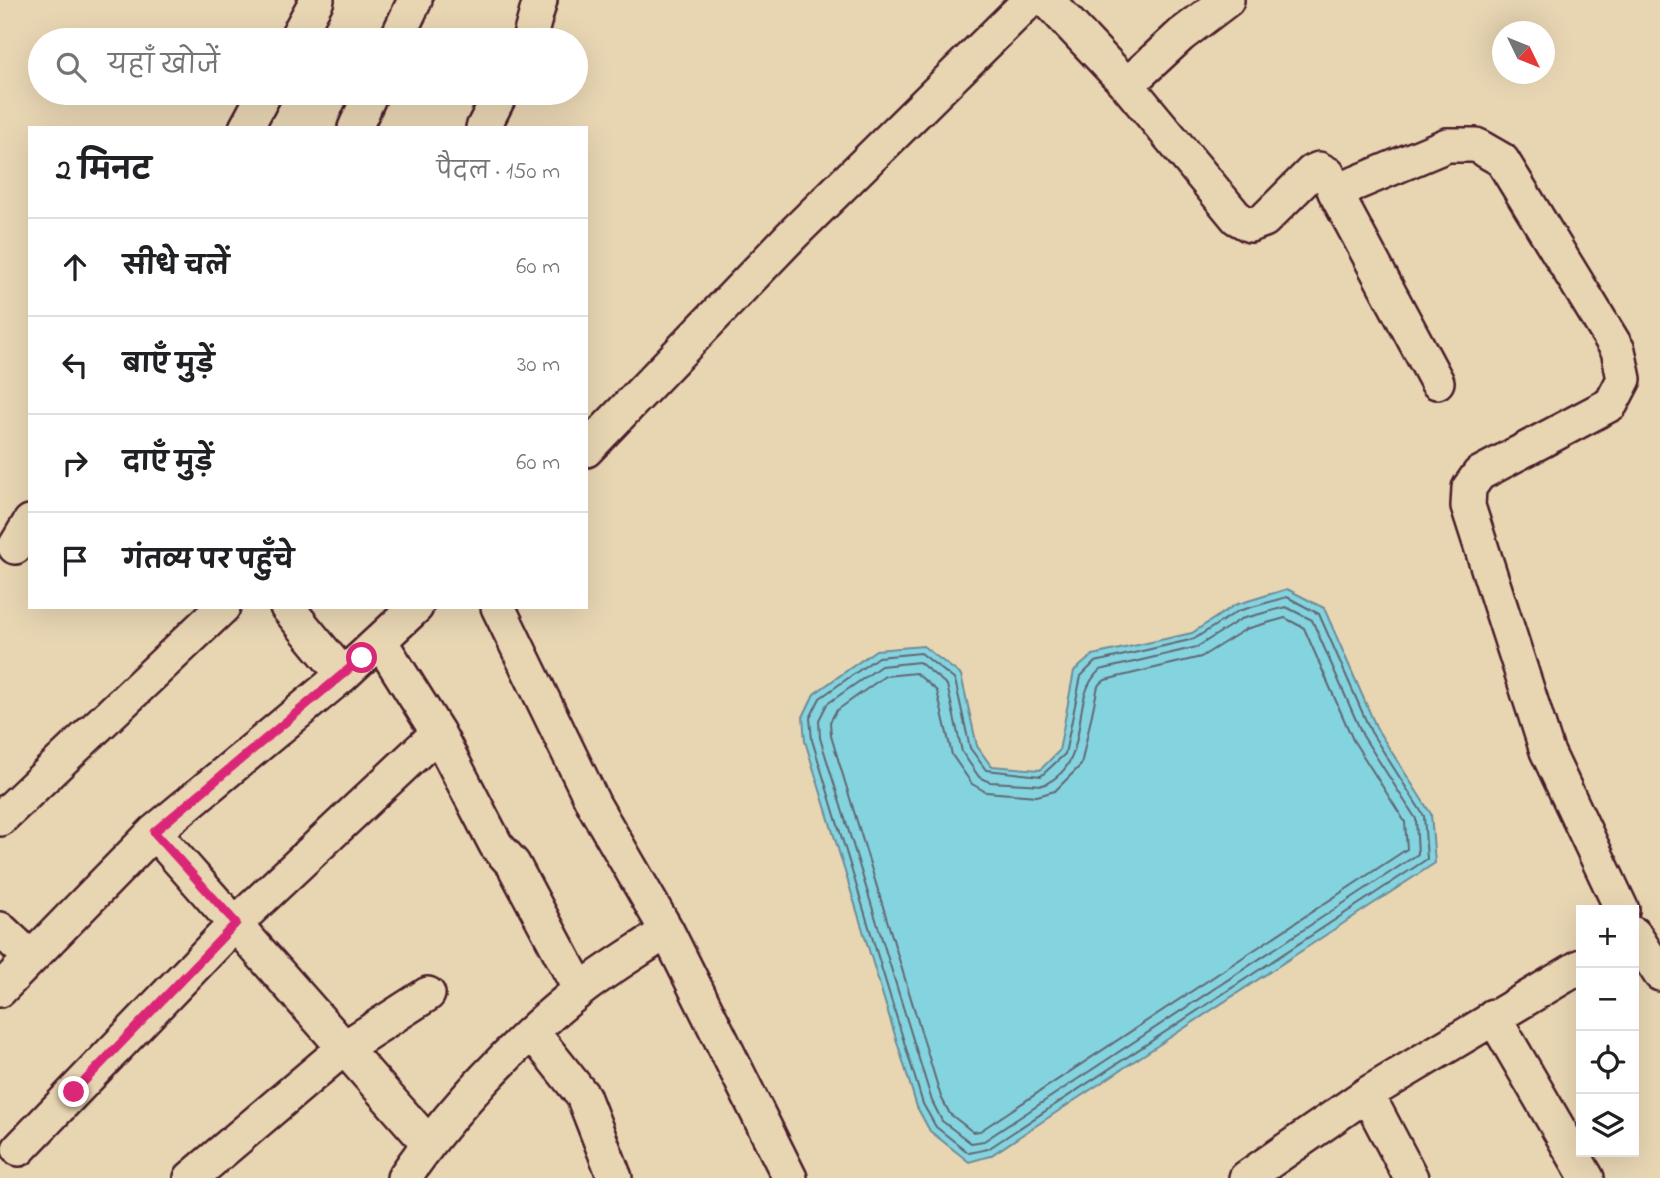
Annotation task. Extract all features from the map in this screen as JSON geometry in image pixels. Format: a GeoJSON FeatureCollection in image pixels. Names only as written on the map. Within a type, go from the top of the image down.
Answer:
{"type":"FeatureCollection","features":[{"type":"Feature","properties":{"kind":"street"},"geometry":{"type":"LineString","coordinates":[[302,28],[317,0]]}},
{"type":"Feature","properties":{"kind":"street"},"geometry":{"type":"LineString","coordinates":[[402,28],[415,0]]}},
{"type":"Feature","properties":{"kind":"street"},"geometry":{"type":"LineString","coordinates":[[532,28],[540,0]]}},
{"type":"Feature","properties":{"kind":"street"},"geometry":{"type":"LineString","coordinates":[[588,448],[792,235],[1030,0]]}},
{"type":"Feature","properties":{"kind":"street"},"geometry":{"type":"LineString","coordinates":[[1047,0],[1127,85],[1237,218],[1250,225],[1264,220],[1312,172],[1319,169],[1328,174],[1335,192],[1437,382]]}},
{"type":"Feature","properties":{"kind":"street"},"geometry":{"type":"LineString","coordinates":[[1127,85],[1181,35],[1227,0]]}},
{"type":"Feature","properties":{"kind":"street"},"geometry":{"type":"LineString","coordinates":[[247,126],[258,105]]}},
{"type":"Feature","properties":{"kind":"street"},"geometry":{"type":"LineString","coordinates":[[356,126],[366,105]]}},
{"type":"Feature","properties":{"kind":"street"},"geometry":{"type":"LineString","coordinates":[[484,126],[495,105]]}},
{"type":"Feature","properties":{"kind":"street"},"geometry":{"type":"LineString","coordinates":[[1335,192],[1447,145],[1476,145],[1502,160],[1618,350],[1624,379],[1611,404],[1479,474],[1469,488],[1468,506],[1547,751],[1620,905]]}},
{"type":"Feature","properties":{"kind":"street"},"geometry":{"type":"LineString","coordinates":[[0,819],[221,609]]}},
{"type":"Feature","properties":{"kind":"street"},"geometry":{"type":"LineString","coordinates":[[289,609],[344,675]]}},
{"type":"Feature","properties":{"kind":"street"},"geometry":{"type":"LineString","coordinates":[[0,990],[154,832],[344,675],[414,609]]}},
{"type":"Feature","properties":{"kind":"street"},"geometry":{"type":"LineString","coordinates":[[499,609],[594,805],[667,931],[790,1178]]}},
{"type":"Feature","properties":{"kind":"street"},"geometry":{"type":"LineString","coordinates":[[380,641],[438,733],[496,845],[513,864],[580,990]]}},
{"type":"Feature","properties":{"kind":"street"},"geometry":{"type":"LineString","coordinates":[[19,1149],[236,923],[438,733]]}},
{"type":"Feature","properties":{"kind":"street"},"geometry":{"type":"LineString","coordinates":[[154,832],[428,1143]]}},
{"type":"Feature","properties":{"kind":"street"},"geometry":{"type":"LineString","coordinates":[[0,929],[31,958]]}},
{"type":"Feature","properties":{"kind":"street"},"geometry":{"type":"LineString","coordinates":[[404,1178],[428,1143],[532,1032],[580,990],[667,931]]}},
{"type":"Feature","properties":{"kind":"street"},"geometry":{"type":"LineString","coordinates":[[1639,942],[1660,974]]}},
{"type":"Feature","properties":{"kind":"street"},"geometry":{"type":"LineString","coordinates":[[1245,1178],[1367,1094],[1493,1016],[1577,968]]}},
{"type":"Feature","properties":{"kind":"street"},"geometry":{"type":"LineString","coordinates":[[191,1178],[344,1048],[428,994]]}},
{"type":"Feature","properties":{"kind":"street"},"geometry":{"type":"LineString","coordinates":[[1493,1016],[1587,1178]]}},
{"type":"Feature","properties":{"kind":"street"},"geometry":{"type":"LineString","coordinates":[[532,1032],[583,1096],[615,1178]]}},
{"type":"Feature","properties":{"kind":"street"},"geometry":{"type":"LineString","coordinates":[[1367,1094],[1411,1178]]}},
{"type":"Feature","properties":{"kind":"water"},"geometry":{"type":"Polygon","coordinates":[[[1287,589],[1324,608],[1377,729],[1431,814],[1435,863],[990,1156],[969,1162],[930,1131],[917,1107],[805,741],[803,717],[814,694],[876,650],[923,646],[961,675],[977,746],[991,766],[1040,770],[1059,751],[1074,671],[1093,655],[1192,633],[1235,605],[1287,589]]]}},
{"type":"Feature","properties":{"kind":"route"},"geometry":{"type":"LineString","coordinates":[[74,1092],[236,923],[154,832],[362,658]]}}]}
